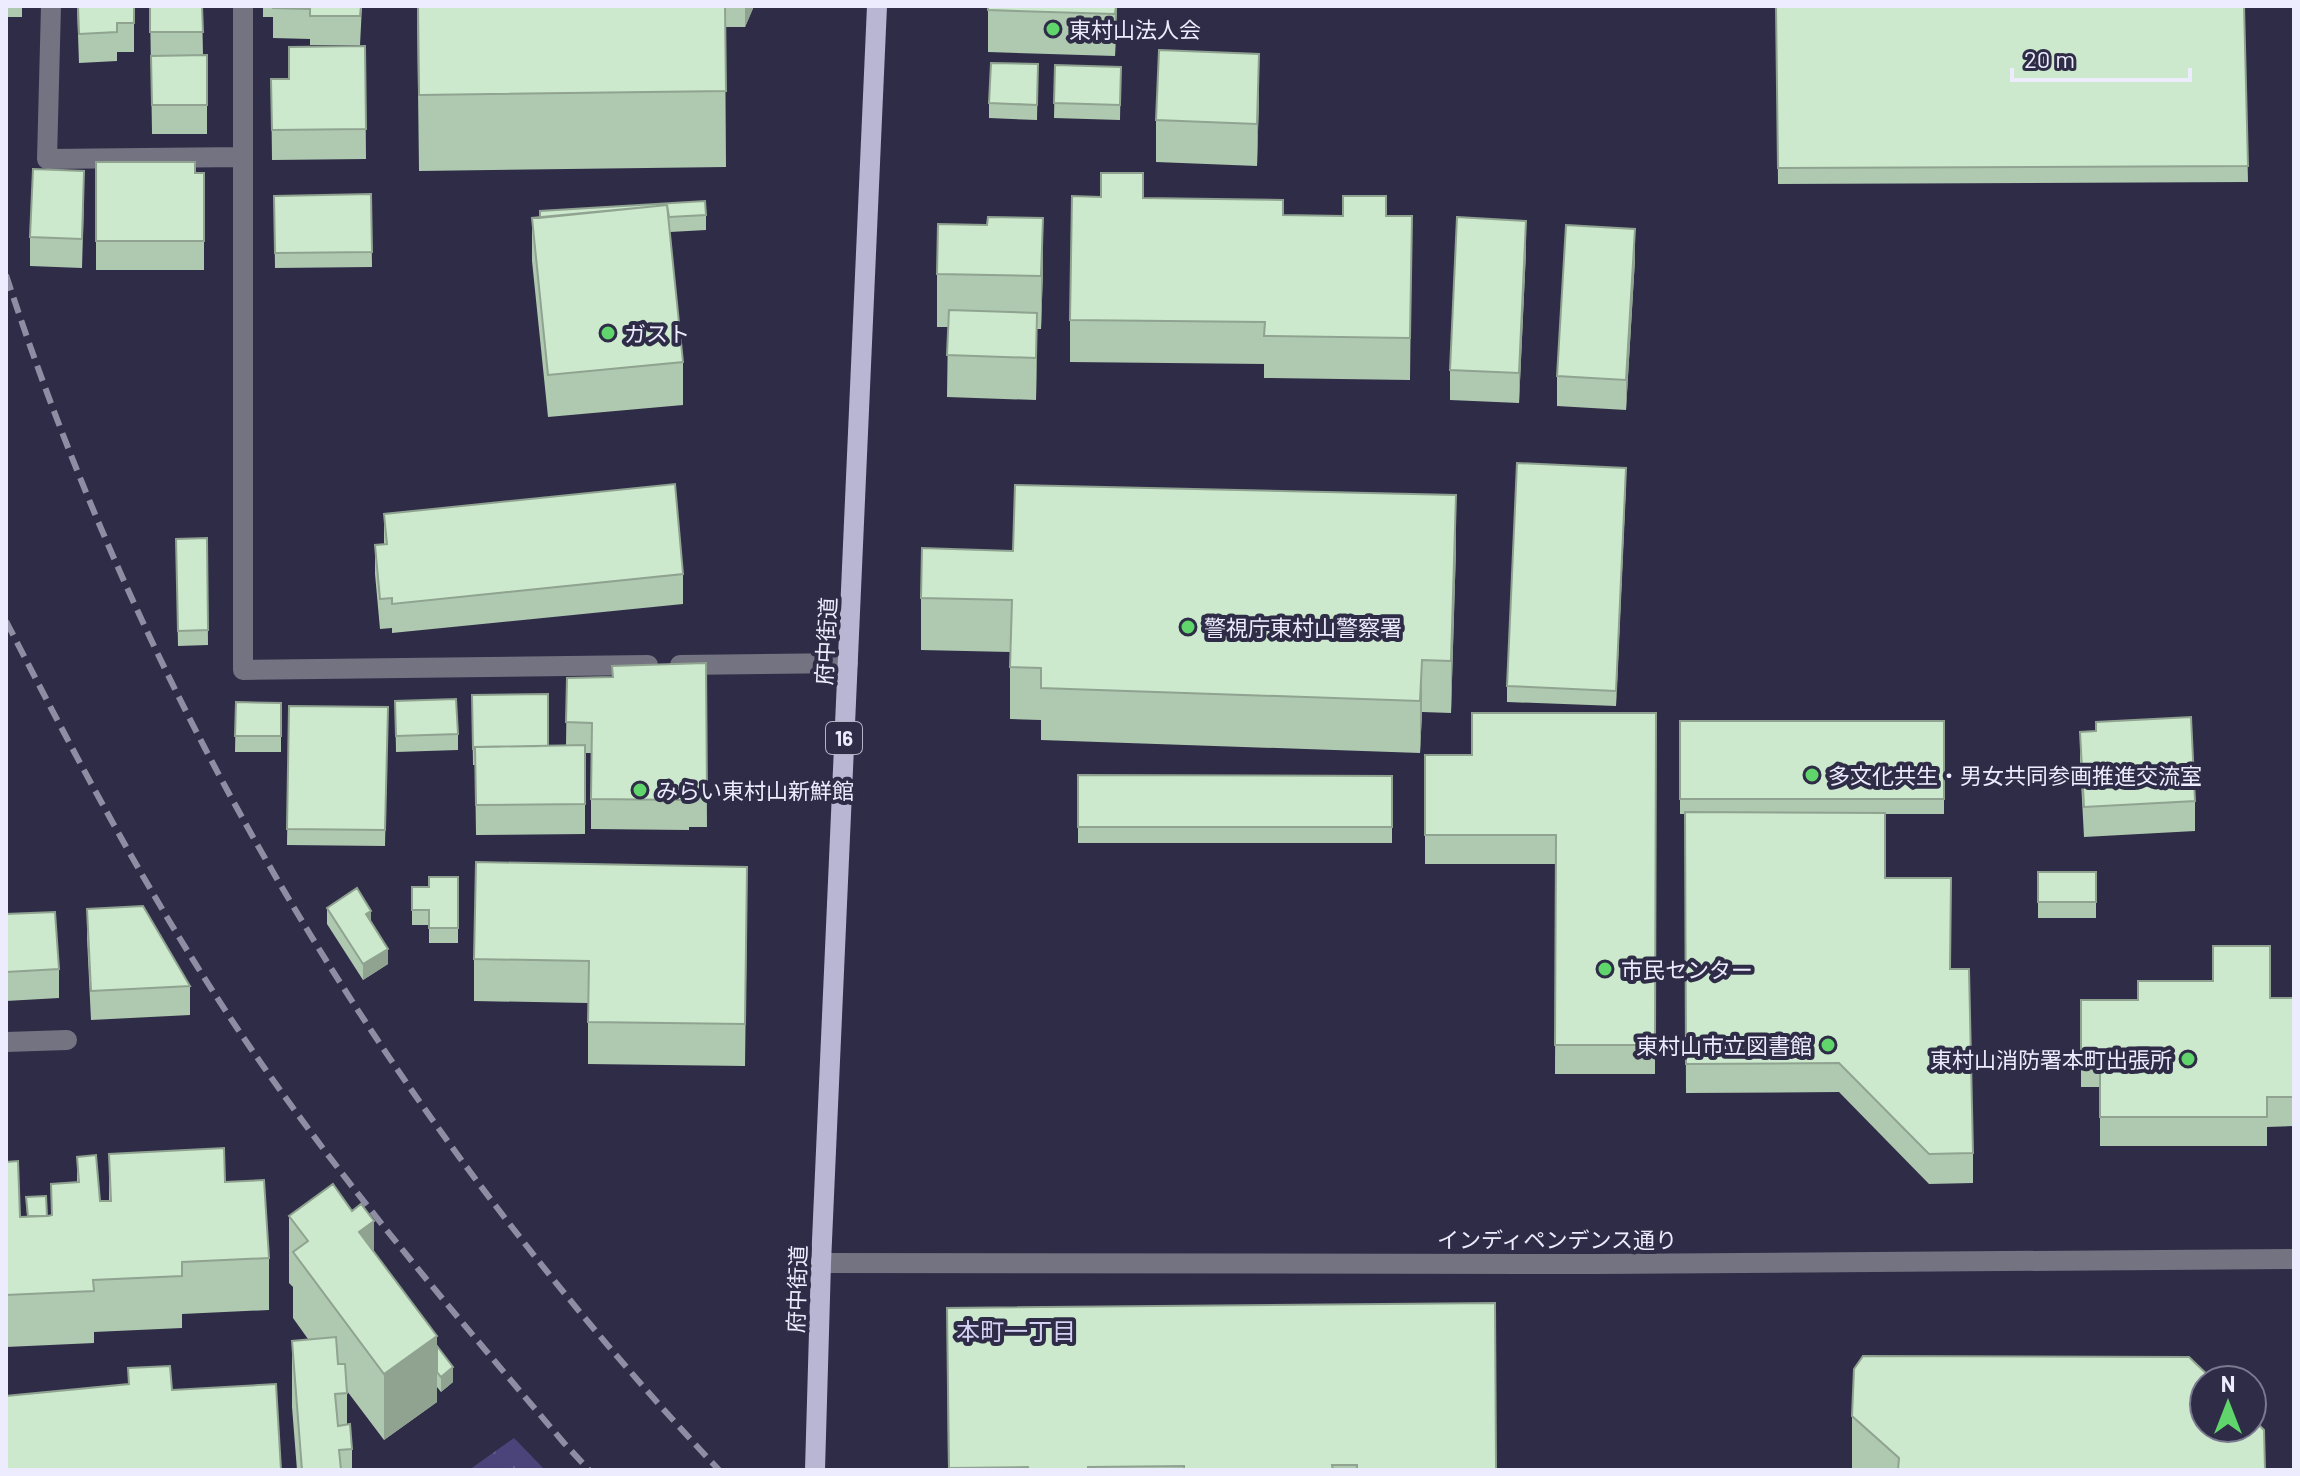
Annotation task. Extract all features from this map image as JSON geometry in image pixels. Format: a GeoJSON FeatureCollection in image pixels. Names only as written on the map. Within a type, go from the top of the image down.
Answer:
{"type":"FeatureCollection","features":[{"type":"Feature","properties":{"kind":"main road","name":"府中街道"},"geometry":{"type":"LineString","coordinates":[[815,1470],[821,1263],[877,6]]}},
{"type":"Feature","properties":{"kind":"street"},"geometry":{"type":"LineString","coordinates":[[51,6],[47,159],[243,157]]}},
{"type":"Feature","properties":{"kind":"street"},"geometry":{"type":"LineString","coordinates":[[243,6],[243,670],[848,663]]}},
{"type":"Feature","properties":{"kind":"street"},"geometry":{"type":"LineString","coordinates":[[6,1042],[67,1040]]}},
{"type":"Feature","properties":{"kind":"street","name":"インディペンデンス通り"},"geometry":{"type":"LineString","coordinates":[[821,1263],[1612,1264],[2294,1259]]}},
{"type":"Feature","properties":{"kind":"green space"},"geometry":{"type":"Polygon","coordinates":[[[514,1438],[545,1470],[469,1470],[514,1438]]]}},
{"type":"Feature","properties":{"kind":"building"},"geometry":{"type":"Polygon","coordinates":[[[78,6],[134,6],[134,23],[117,23],[117,32],[79,34],[78,6]]]}},
{"type":"Feature","properties":{"kind":"building"},"geometry":{"type":"Polygon","coordinates":[[[150,6],[202,6],[203,32],[150,32],[150,6]]]}},
{"type":"Feature","properties":{"kind":"building"},"geometry":{"type":"Polygon","coordinates":[[[273,6],[361,6],[360,16],[310,16],[310,9],[273,6]]]}},
{"type":"Feature","properties":{"kind":"building"},"geometry":{"type":"Polygon","coordinates":[[[418,6],[725,6],[726,91],[419,95],[418,6]]]}},
{"type":"Feature","properties":{"kind":"building"},"geometry":{"type":"Polygon","coordinates":[[[988,6],[1116,6],[1115,14],[988,10],[988,6]]]}},
{"type":"Feature","properties":{"kind":"building"},"geometry":{"type":"Polygon","coordinates":[[[1776,6],[2244,6],[2248,166],[1778,168],[1776,6]]]}},
{"type":"Feature","properties":{"kind":"building"},"geometry":{"type":"Polygon","coordinates":[[[365,46],[366,129],[272,130],[271,79],[289,79],[289,47],[365,46]]]}},
{"type":"Feature","properties":{"kind":"building"},"geometry":{"type":"Polygon","coordinates":[[[1159,50],[1259,54],[1257,124],[1156,120],[1159,50]]]}},
{"type":"Feature","properties":{"kind":"building"},"geometry":{"type":"Polygon","coordinates":[[[207,55],[207,105],[152,105],[151,56],[207,55]]]}},
{"type":"Feature","properties":{"kind":"building"},"geometry":{"type":"Polygon","coordinates":[[[991,63],[1038,64],[1037,105],[989,103],[991,63]]]}},
{"type":"Feature","properties":{"kind":"building"},"geometry":{"type":"Polygon","coordinates":[[[1055,65],[1121,67],[1120,105],[1054,103],[1055,65]]]}},
{"type":"Feature","properties":{"kind":"building"},"geometry":{"type":"Polygon","coordinates":[[[96,162],[195,162],[195,173],[204,173],[204,241],[96,241],[96,162]]]}},
{"type":"Feature","properties":{"kind":"building"},"geometry":{"type":"Polygon","coordinates":[[[33,169],[84,171],[82,239],[30,237],[33,169]]]}},
{"type":"Feature","properties":{"kind":"building"},"geometry":{"type":"Polygon","coordinates":[[[1101,173],[1143,173],[1143,198],[1283,200],[1283,215],[1343,216],[1343,196],[1386,196],[1386,216],[1412,216],[1410,338],[1264,336],[1265,322],[1070,320],[1072,196],[1101,197],[1101,173]]]}},
{"type":"Feature","properties":{"kind":"building"},"geometry":{"type":"Polygon","coordinates":[[[371,194],[372,252],[275,253],[274,196],[371,194]]]}},
{"type":"Feature","properties":{"kind":"building"},"geometry":{"type":"Polygon","coordinates":[[[705,201],[706,215],[669,217],[667,205],[540,218],[540,211],[705,201]]]}},
{"type":"Feature","properties":{"kind":"building","name":"ガスト"},"geometry":{"type":"Polygon","coordinates":[[[667,205],[683,362],[548,375],[532,218],[667,205]]]}},
{"type":"Feature","properties":{"kind":"building"},"geometry":{"type":"Polygon","coordinates":[[[988,217],[1043,218],[1041,276],[937,274],[938,224],[987,225],[988,217]]]}},
{"type":"Feature","properties":{"kind":"building"},"geometry":{"type":"Polygon","coordinates":[[[1457,217],[1526,221],[1519,373],[1450,370],[1457,217]]]}},
{"type":"Feature","properties":{"kind":"building"},"geometry":{"type":"Polygon","coordinates":[[[1566,225],[1635,229],[1626,380],[1557,376],[1566,225]]]}},
{"type":"Feature","properties":{"kind":"building"},"geometry":{"type":"Polygon","coordinates":[[[949,310],[1037,313],[1036,358],[947,355],[949,310]]]}},
{"type":"Feature","properties":{"kind":"building"},"geometry":{"type":"Polygon","coordinates":[[[1517,463],[1626,468],[1616,691],[1507,686],[1517,463]]]}},
{"type":"Feature","properties":{"kind":"building"},"geometry":{"type":"Polygon","coordinates":[[[675,484],[683,574],[392,604],[392,598],[380,599],[375,545],[387,544],[384,514],[675,484]]]}},
{"type":"Feature","properties":{"kind":"building","name":"警視庁東村山警察署"},"geometry":{"type":"Polygon","coordinates":[[[1015,485],[1456,495],[1451,661],[1422,660],[1420,701],[1041,688],[1041,668],[1010,667],[1012,600],[921,598],[922,548],[1013,551],[1015,485]]]}},
{"type":"Feature","properties":{"kind":"building"},"geometry":{"type":"Polygon","coordinates":[[[207,538],[208,630],[178,631],[176,539],[207,538]]]}},
{"type":"Feature","properties":{"kind":"building"},"geometry":{"type":"Polygon","coordinates":[[[706,663],[707,797],[689,797],[689,800],[591,799],[592,723],[566,722],[567,678],[613,677],[612,666],[706,663]]]}},
{"type":"Feature","properties":{"kind":"building"},"geometry":{"type":"Polygon","coordinates":[[[548,694],[548,746],[473,749],[472,695],[548,694]]]}},
{"type":"Feature","properties":{"kind":"building"},"geometry":{"type":"Polygon","coordinates":[[[456,699],[458,734],[396,736],[395,701],[456,699]]]}},
{"type":"Feature","properties":{"kind":"building"},"geometry":{"type":"Polygon","coordinates":[[[236,702],[281,703],[281,736],[235,736],[236,702]]]}},
{"type":"Feature","properties":{"kind":"building"},"geometry":{"type":"Polygon","coordinates":[[[289,706],[388,707],[385,830],[287,829],[289,706]]]}},
{"type":"Feature","properties":{"kind":"building","name":"市民センター"},"geometry":{"type":"Polygon","coordinates":[[[1472,713],[1656,713],[1655,1045],[1555,1045],[1556,835],[1425,835],[1425,755],[1472,755],[1472,713]]]}},
{"type":"Feature","properties":{"kind":"building"},"geometry":{"type":"Polygon","coordinates":[[[2191,717],[2195,801],[2084,807],[2080,732],[2096,731],[2096,722],[2191,717]]]}},
{"type":"Feature","properties":{"kind":"building","name":"多文化共生・男女共同参画推進交流室"},"geometry":{"type":"Polygon","coordinates":[[[1680,721],[1944,721],[1944,799],[1680,799],[1680,721]]]}},
{"type":"Feature","properties":{"kind":"building"},"geometry":{"type":"Polygon","coordinates":[[[585,745],[585,804],[476,805],[475,747],[585,745]]]}},
{"type":"Feature","properties":{"kind":"building"},"geometry":{"type":"Polygon","coordinates":[[[1078,775],[1392,776],[1392,827],[1078,827],[1078,775]]]}},
{"type":"Feature","properties":{"kind":"building","name":"東村山市立図書館"},"geometry":{"type":"Polygon","coordinates":[[[1685,812],[1885,813],[1885,878],[1951,878],[1950,969],[1969,969],[1973,1153],[1929,1154],[1839,1063],[1686,1064],[1685,812]]]}},
{"type":"Feature","properties":{"kind":"building"},"geometry":{"type":"Polygon","coordinates":[[[476,862],[747,867],[745,1024],[588,1022],[589,961],[474,959],[476,862]]]}},
{"type":"Feature","properties":{"kind":"building"},"geometry":{"type":"Polygon","coordinates":[[[2038,872],[2096,872],[2096,902],[2038,902],[2038,872]]]}},
{"type":"Feature","properties":{"kind":"building"},"geometry":{"type":"Polygon","coordinates":[[[429,877],[458,877],[458,928],[429,928],[429,910],[412,910],[412,887],[429,887],[429,877]]]}},
{"type":"Feature","properties":{"kind":"building"},"geometry":{"type":"Polygon","coordinates":[[[357,888],[371,911],[366,914],[388,949],[363,964],[327,908],[357,888]]]}},
{"type":"Feature","properties":{"kind":"building"},"geometry":{"type":"Polygon","coordinates":[[[143,906],[190,986],[91,991],[87,909],[143,906]]]}},
{"type":"Feature","properties":{"kind":"building"},"geometry":{"type":"Polygon","coordinates":[[[55,912],[59,969],[6,972],[6,914],[55,912]]]}},
{"type":"Feature","properties":{"kind":"building","name":"東村山消防署本町出張所"},"geometry":{"type":"Polygon","coordinates":[[[2213,946],[2270,946],[2270,998],[2294,998],[2294,1097],[2267,1097],[2267,1117],[2100,1117],[2100,1058],[2081,1058],[2081,1000],[2138,1000],[2138,981],[2213,981],[2213,946]]]}},
{"type":"Feature","properties":{"kind":"building"},"geometry":{"type":"Polygon","coordinates":[[[224,1148],[225,1182],[264,1180],[269,1258],[182,1262],[182,1276],[93,1280],[94,1291],[6,1295],[6,1162],[18,1161],[20,1217],[48,1216],[52,1215],[51,1184],[79,1182],[77,1157],[96,1155],[100,1201],[111,1201],[109,1154],[224,1148]]]}},
{"type":"Feature","properties":{"kind":"building"},"geometry":{"type":"Polygon","coordinates":[[[333,1184],[352,1211],[361,1204],[374,1221],[359,1232],[437,1336],[384,1374],[293,1252],[308,1241],[289,1216],[333,1184]]]}},
{"type":"Feature","properties":{"kind":"building"},"geometry":{"type":"Polygon","coordinates":[[[46,1196],[47,1216],[28,1216],[26,1197],[46,1196]]]}},
{"type":"Feature","properties":{"kind":"building"},"geometry":{"type":"Polygon","coordinates":[[[1495,1303],[1496,1470],[1357,1470],[1357,1465],[1332,1465],[1333,1470],[1184,1470],[1184,1466],[1088,1467],[1088,1470],[949,1468],[947,1308],[1495,1303]]]}},
{"type":"Feature","properties":{"kind":"building"},"geometry":{"type":"Polygon","coordinates":[[[336,1337],[338,1364],[345,1364],[347,1393],[335,1394],[338,1426],[350,1424],[352,1449],[339,1450],[341,1470],[302,1470],[292,1341],[336,1337]]]}},
{"type":"Feature","properties":{"kind":"building"},"geometry":{"type":"Polygon","coordinates":[[[437,1346],[453,1367],[441,1377],[437,1372],[437,1346]]]}},
{"type":"Feature","properties":{"kind":"building"},"geometry":{"type":"Polygon","coordinates":[[[1863,1356],[2189,1357],[2196,1364],[2188,1364],[2188,1444],[2264,1444],[2265,1470],[1898,1470],[1899,1458],[1852,1416],[1854,1369],[1863,1356]]]}},
{"type":"Feature","properties":{"kind":"building"},"geometry":{"type":"Polygon","coordinates":[[[170,1366],[172,1390],[276,1384],[281,1470],[6,1470],[6,1396],[129,1384],[128,1368],[170,1366]]]}},
{"type":"Feature","properties":{"kind":"railway"},"geometry":{"type":"LineString","coordinates":[[6,275],[66,441],[134,603],[211,760],[296,912],[390,1059],[492,1201],[602,1338],[719,1470]]}},
{"type":"Feature","properties":{"kind":"railway"},"geometry":{"type":"LineString","coordinates":[[6,621],[131,856],[235,1025],[378,1220],[589,1470]]}},
{"type":"Feature","properties":{"kind":"place","name":"東村山法人会"},"geometry":{"type":"Point","coordinates":[1053,29]}},
{"type":"Feature","properties":{"kind":"place","name":"ガスト"},"geometry":{"type":"Point","coordinates":[608,333]}},
{"type":"Feature","properties":{"kind":"place","name":"警視庁東村山警察署"},"geometry":{"type":"Point","coordinates":[1188,627]}},
{"type":"Feature","properties":{"kind":"place","name":"多文化共生・男女共同参画推進交流室"},"geometry":{"type":"Point","coordinates":[1812,775]}},
{"type":"Feature","properties":{"kind":"place","name":"みらい東村山新鮮館"},"geometry":{"type":"Point","coordinates":[640,790]}},
{"type":"Feature","properties":{"kind":"place","name":"市民センター"},"geometry":{"type":"Point","coordinates":[1605,969]}},
{"type":"Feature","properties":{"kind":"place","name":"東村山市立図書館"},"geometry":{"type":"Point","coordinates":[1828,1045]}},
{"type":"Feature","properties":{"kind":"place","name":"東村山消防署本町出張所"},"geometry":{"type":"Point","coordinates":[2188,1059]}},
{"type":"Feature","properties":{"kind":"district","name":"本町一丁目"},"geometry":{"type":"Point","coordinates":[1016,1330]}}]}
